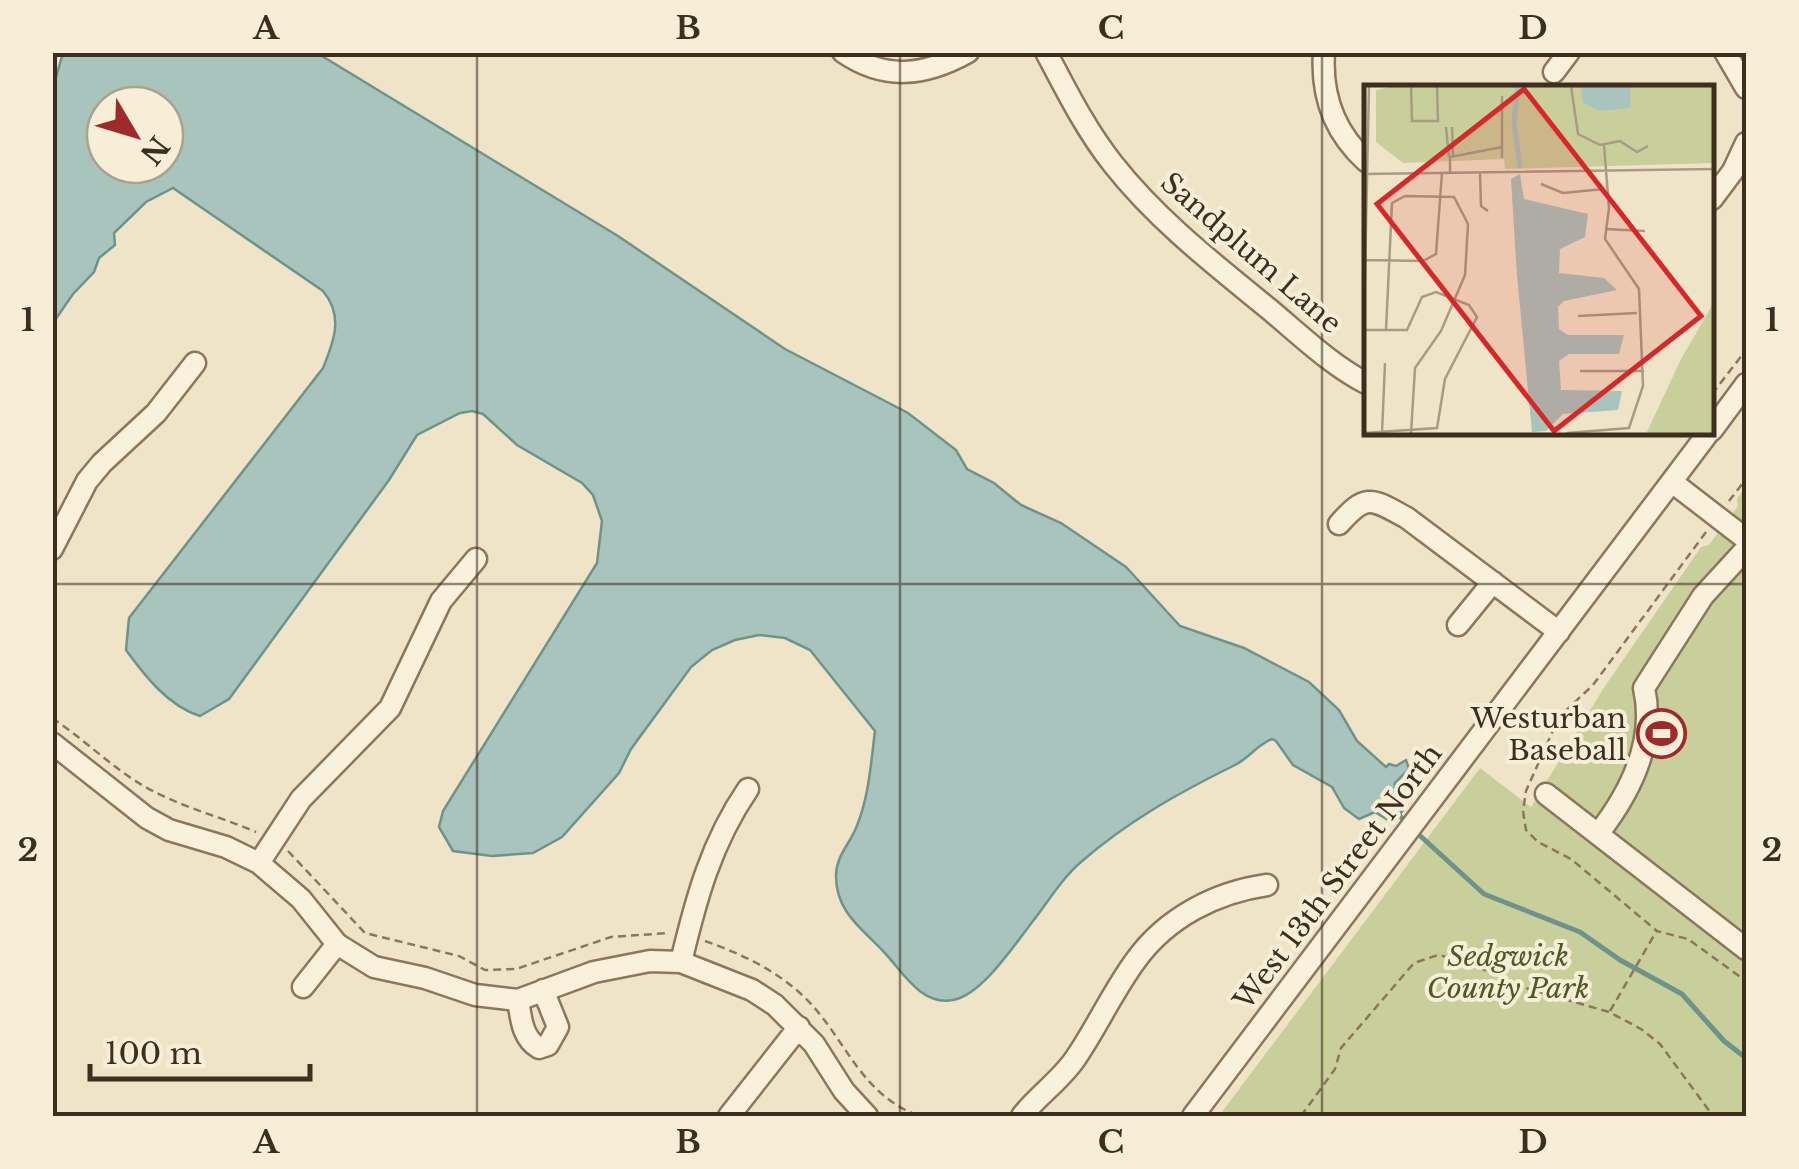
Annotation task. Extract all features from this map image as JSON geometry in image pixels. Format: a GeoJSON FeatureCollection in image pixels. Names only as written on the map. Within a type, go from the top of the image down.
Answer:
{"type":"FeatureCollection","features":[{"type":"Feature","properties":{"kind":"street"},"geometry":{"type":"LineString","coordinates":[[842,52],[873,68],[900,74],[923,72],[968,52]]}},
{"type":"Feature","properties":{"kind":"street","name":"Sandplum Lane"},"geometry":{"type":"LineString","coordinates":[[1046,52],[1082,120],[1148,204],[1305,339],[1364,382]]}},
{"type":"Feature","properties":{"kind":"street"},"geometry":{"type":"LineString","coordinates":[[1554,72],[1570,52]]}},
{"type":"Feature","properties":{"kind":"street"},"geometry":{"type":"LineString","coordinates":[[1726,52],[1746,88]]}},
{"type":"Feature","properties":{"kind":"street"},"geometry":{"type":"LineString","coordinates":[[1324,56],[1326,97],[1334,120],[1344,138],[1364,159]]}},
{"type":"Feature","properties":{"kind":"street"},"geometry":{"type":"LineString","coordinates":[[1714,196],[1733,171],[1746,143]]}},
{"type":"Feature","properties":{"kind":"street"},"geometry":{"type":"LineString","coordinates":[[52,549],[87,481],[156,413],[196,363]]}},
{"type":"Feature","properties":{"kind":"street","name":"West 13th Street North"},"geometry":{"type":"LineString","coordinates":[[1714,422],[1746,384]]}},
{"type":"Feature","properties":{"kind":"street","name":"West 13th Street North"},"geometry":{"type":"LineString","coordinates":[[1193,1116],[1672,482],[1703,435]]}},
{"type":"Feature","properties":{"kind":"street"},"geometry":{"type":"LineString","coordinates":[[1598,834],[1613,815],[1642,752],[1650,714],[1644,688],[1703,596],[1745,551],[1672,482]]}},
{"type":"Feature","properties":{"kind":"street"},"geometry":{"type":"LineString","coordinates":[[1339,524],[1356,504],[1368,501],[1387,507],[1559,632]]}},
{"type":"Feature","properties":{"kind":"street"},"geometry":{"type":"LineString","coordinates":[[259,863],[301,799],[390,708],[441,601],[476,559]]}},
{"type":"Feature","properties":{"kind":"street"},"geometry":{"type":"LineString","coordinates":[[1458,625],[1492,582]]}},
{"type":"Feature","properties":{"kind":"street"},"geometry":{"type":"LineString","coordinates":[[52,743],[158,824],[259,863],[301,899],[336,944],[374,967],[485,997],[518,1000],[594,972],[650,961],[682,962],[752,990],[799,1027],[844,1091],[867,1116]]}},
{"type":"Feature","properties":{"kind":"street"},"geometry":{"type":"LineString","coordinates":[[682,962],[710,858],[748,788]]}},
{"type":"Feature","properties":{"kind":"street"},"geometry":{"type":"LineString","coordinates":[[1546,794],[1746,949]]}},
{"type":"Feature","properties":{"kind":"street"},"geometry":{"type":"LineString","coordinates":[[1022,1116],[1074,1061],[1136,959],[1157,936],[1184,915],[1224,893],[1268,885]]}},
{"type":"Feature","properties":{"kind":"street"},"geometry":{"type":"LineString","coordinates":[[303,986],[336,944]]}},
{"type":"Feature","properties":{"kind":"street"},"geometry":{"type":"LineString","coordinates":[[518,1000],[523,1029],[531,1044],[539,1048],[548,1045],[558,1028],[543,990]]}},
{"type":"Feature","properties":{"kind":"street"},"geometry":{"type":"LineString","coordinates":[[728,1116],[799,1027]]}},
{"type":"Feature","properties":{"kind":"path"},"geometry":{"type":"LineString","coordinates":[[1714,391],[1746,350]]}},
{"type":"Feature","properties":{"kind":"path"},"geometry":{"type":"LineString","coordinates":[[52,718],[132,779],[184,807],[254,831],[274,842],[300,862],[365,932],[459,956],[486,970],[516,969],[611,936],[665,933],[740,954],[803,995],[868,1084],[918,1116]]}},
{"type":"Feature","properties":{"kind":"path"},"geometry":{"type":"LineString","coordinates":[[1609,1012],[1656,931]]}},
{"type":"Feature","properties":{"kind":"path"},"geometry":{"type":"LineString","coordinates":[[1302,1116],[1334,1069],[1341,1048],[1414,963],[1438,955],[1465,961],[1522,988],[1609,1012],[1641,1029],[1660,1044],[1713,1116]]}},
{"type":"Feature","properties":{"kind":"green space","name":"Sedgwick County Park"},"geometry":{"type":"Polygon","coordinates":[[[1746,486],[1746,1116],[1219,1116],[1480,768],[1531,807],[1605,686],[1701,547],[1709,545],[1738,506],[1737,499],[1746,486]]]}},
{"type":"Feature","properties":{"kind":"water"},"geometry":{"type":"Polygon","coordinates":[[[63,53],[317,53],[618,236],[785,349],[908,413],[956,450],[967,469],[994,483],[1021,505],[1061,523],[1126,567],[1180,626],[1244,648],[1309,682],[1339,710],[1357,741],[1386,767],[1406,760],[1409,769],[1395,783],[1394,795],[1407,805],[1393,823],[1375,812],[1359,819],[1344,808],[1332,787],[1293,765],[1272,739],[1240,762],[1155,808],[1081,862],[975,989],[953,1000],[931,998],[851,918],[837,888],[838,862],[864,805],[875,731],[810,650],[785,638],[759,635],[712,650],[691,667],[631,749],[619,773],[562,837],[533,853],[492,856],[453,851],[439,827],[443,811],[597,563],[602,521],[593,495],[582,483],[517,445],[483,414],[460,413],[417,435],[389,480],[229,699],[200,716],[168,698],[126,650],[129,618],[323,368],[333,338],[333,310],[323,291],[173,188],[146,202],[114,233],[115,245],[99,258],[94,272],[53,323],[52,91],[63,53]]]}},
{"type":"Feature","properties":{"kind":"waterway"},"geometry":{"type":"LineString","coordinates":[[1399,815],[1408,824]]}},
{"type":"Feature","properties":{"kind":"waterway"},"geometry":{"type":"LineString","coordinates":[[1416,832],[1484,894],[1580,932],[1620,960],[1682,994],[1724,1041],[1746,1058]]}},
{"type":"Feature","properties":{"kind":"place","name":"Westurban Baseball"},"geometry":{"type":"Point","coordinates":[1661,734]}}]}
